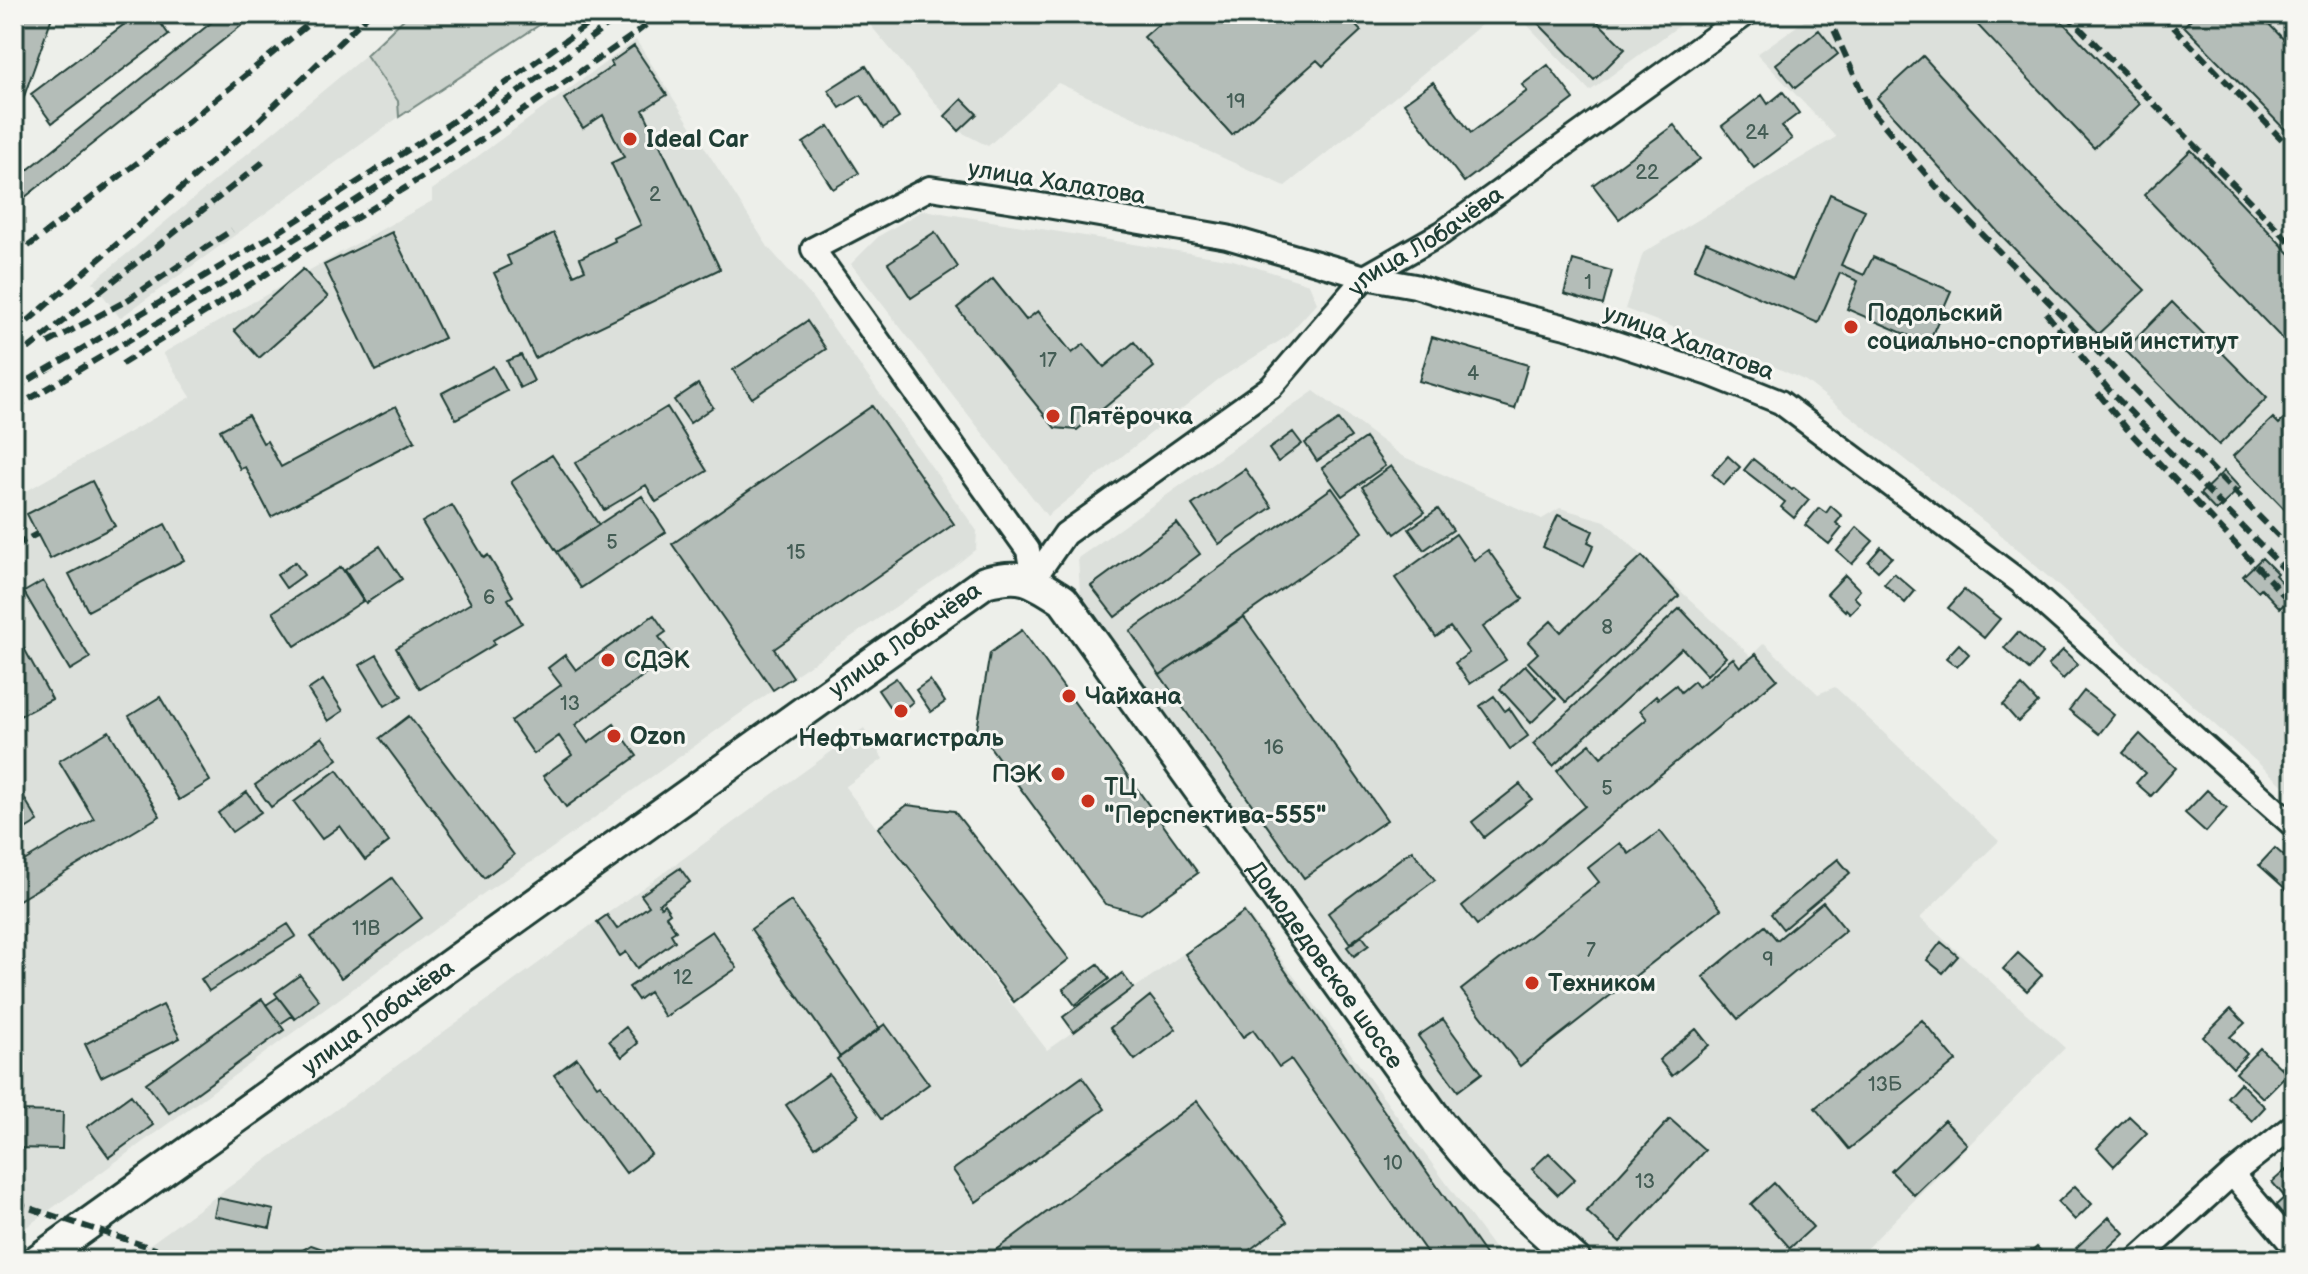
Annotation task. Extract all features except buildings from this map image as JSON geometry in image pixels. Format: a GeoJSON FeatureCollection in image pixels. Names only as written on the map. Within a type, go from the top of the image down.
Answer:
{"type":"FeatureCollection","features":[{"type":"Feature","properties":{"kind":"main road","name":"улица Лобачёва"},"geometry":{"type":"LineString","coordinates":[[38,1260],[985,582],[1008,576],[1033,580]]}},
{"type":"Feature","properties":{"kind":"main road","name":"Домодедовское шоссе"},"geometry":{"type":"LineString","coordinates":[[1033,580],[1063,600],[1439,1123],[1488,1181],[1575,1260]]}},
{"type":"Feature","properties":{"kind":"street","name":"улица Лобачёва"},"geometry":{"type":"LineString","coordinates":[[1033,580],[1065,534],[1271,387],[1365,277],[1442,233],[1746,14]]}},
{"type":"Feature","properties":{"kind":"street","name":"улица Халатова"},"geometry":{"type":"LineString","coordinates":[[1033,580],[1028,550],[813,249],[930,188],[1227,237],[1365,277],[1415,286],[1607,339],[1780,402],[2020,582],[2294,826]]}},
{"type":"Feature","properties":{"kind":"street"},"geometry":{"type":"LineString","coordinates":[[2137,1260],[2232,1174],[2294,1125]]}},
{"type":"Feature","properties":{"kind":"street"},"geometry":{"type":"LineString","coordinates":[[2232,1174],[2294,1247]]}},
{"type":"Feature","properties":{"kind":"shaded area"},"geometry":{"type":"Polygon","coordinates":[[[409,14],[556,14],[399,117],[398,101],[366,55],[409,14]]]}},
{"type":"Feature","properties":{"kind":"shaded area"},"geometry":{"type":"Polygon","coordinates":[[[861,14],[1494,14],[1285,186],[1058,83],[988,146],[959,131],[861,14]]]}},
{"type":"Feature","properties":{"kind":"shaded area"},"geometry":{"type":"Polygon","coordinates":[[[1517,14],[1695,14],[1590,91],[1517,14]]]}},
{"type":"Feature","properties":{"kind":"shaded area"},"geometry":{"type":"Polygon","coordinates":[[[1814,14],[2294,14],[2294,795],[2000,534],[1806,381],[1753,357],[1625,309],[1643,253],[1836,137],[1757,54],[1814,14]]]}},
{"type":"Feature","properties":{"kind":"shaded area"},"geometry":{"type":"Polygon","coordinates":[[[636,40],[768,247],[810,295],[977,531],[976,549],[487,891],[14,1236],[14,498],[191,397],[163,353],[432,201],[432,190],[636,40]]]}},
{"type":"Feature","properties":{"kind":"shaded area"},"geometry":{"type":"Polygon","coordinates":[[[366,55],[398,101],[399,117],[120,318],[93,282],[366,55]]]}},
{"type":"Feature","properties":{"kind":"shaded area"},"geometry":{"type":"Polygon","coordinates":[[[923,210],[1233,260],[1309,284],[1317,303],[1286,337],[1219,379],[1047,516],[851,264],[879,236],[923,210]]]}},
{"type":"Feature","properties":{"kind":"shaded area"},"geometry":{"type":"Polygon","coordinates":[[[1314,391],[1402,456],[1542,519],[1560,508],[1605,521],[1751,656],[1764,643],[1818,694],[1835,687],[1999,841],[1920,918],[2065,1048],[1855,1260],[1599,1260],[1478,1152],[1080,593],[1078,558],[1314,391]]]}},
{"type":"Feature","properties":{"kind":"shaded area"},"geometry":{"type":"Polygon","coordinates":[[[864,728],[883,759],[845,787],[1047,1050],[1245,910],[1503,1260],[128,1260],[864,728]]]}},
{"type":"Feature","properties":{"kind":"railway"},"geometry":{"type":"LineString","coordinates":[[14,257],[141,160],[321,14]]}},
{"type":"Feature","properties":{"kind":"railway"},"geometry":{"type":"LineString","coordinates":[[14,333],[252,127],[369,14]]}},
{"type":"Feature","properties":{"kind":"railway"},"geometry":{"type":"LineString","coordinates":[[14,389],[277,233],[449,124],[602,14]]}},
{"type":"Feature","properties":{"kind":"railway"},"geometry":{"type":"LineString","coordinates":[[14,408],[236,275],[401,171],[498,107],[623,14]]}},
{"type":"Feature","properties":{"kind":"railway"},"geometry":{"type":"LineString","coordinates":[[122,364],[469,148],[660,14]]}},
{"type":"Feature","properties":{"kind":"railway"},"geometry":{"type":"LineString","coordinates":[[1827,14],[1868,106],[1940,191],[2294,552]]}},
{"type":"Feature","properties":{"kind":"railway"},"geometry":{"type":"LineString","coordinates":[[2066,14],[2294,246]]}},
{"type":"Feature","properties":{"kind":"railway"},"geometry":{"type":"LineString","coordinates":[[2161,14],[2294,152]]}},
{"type":"Feature","properties":{"kind":"railway"},"geometry":{"type":"LineString","coordinates":[[14,360],[267,159]]}},
{"type":"Feature","properties":{"kind":"railway"},"geometry":{"type":"LineString","coordinates":[[48,343],[126,301],[232,230]]}},
{"type":"Feature","properties":{"kind":"railway"},"geometry":{"type":"LineString","coordinates":[[2046,313],[2109,390],[2294,579]]}},
{"type":"Feature","properties":{"kind":"railway"},"geometry":{"type":"LineString","coordinates":[[2098,393],[2127,429],[2294,606]]}},
{"type":"Feature","properties":{"kind":"railway"},"geometry":{"type":"LineString","coordinates":[[14,546],[37,534]]}},
{"type":"Feature","properties":{"kind":"railway"},"geometry":{"type":"LineString","coordinates":[[14,1203],[189,1260]]}},
{"type":"Feature","properties":{"kind":"place","name":"Ideal Car"},"geometry":{"type":"Point","coordinates":[630,139]}},
{"type":"Feature","properties":{"kind":"place","name":"Подольский социально-спортивный институт"},"geometry":{"type":"Point","coordinates":[1851,327]}},
{"type":"Feature","properties":{"kind":"place","name":"Пятёрочка"},"geometry":{"type":"Point","coordinates":[1053,416]}},
{"type":"Feature","properties":{"kind":"place","name":"СДЭК"},"geometry":{"type":"Point","coordinates":[608,660]}},
{"type":"Feature","properties":{"kind":"place","name":"Чайхана"},"geometry":{"type":"Point","coordinates":[1069,696]}},
{"type":"Feature","properties":{"kind":"place","name":"Нефтьмагистраль"},"geometry":{"type":"Point","coordinates":[901,711]}},
{"type":"Feature","properties":{"kind":"place","name":"Ozon"},"geometry":{"type":"Point","coordinates":[614,736]}},
{"type":"Feature","properties":{"kind":"place","name":"ПЭК"},"geometry":{"type":"Point","coordinates":[1058,774]}},
{"type":"Feature","properties":{"kind":"place","name":"ТЦ \"Перспектива-555\""},"geometry":{"type":"Point","coordinates":[1088,801]}},
{"type":"Feature","properties":{"kind":"place","name":"Техником"},"geometry":{"type":"Point","coordinates":[1532,983]}}]}
